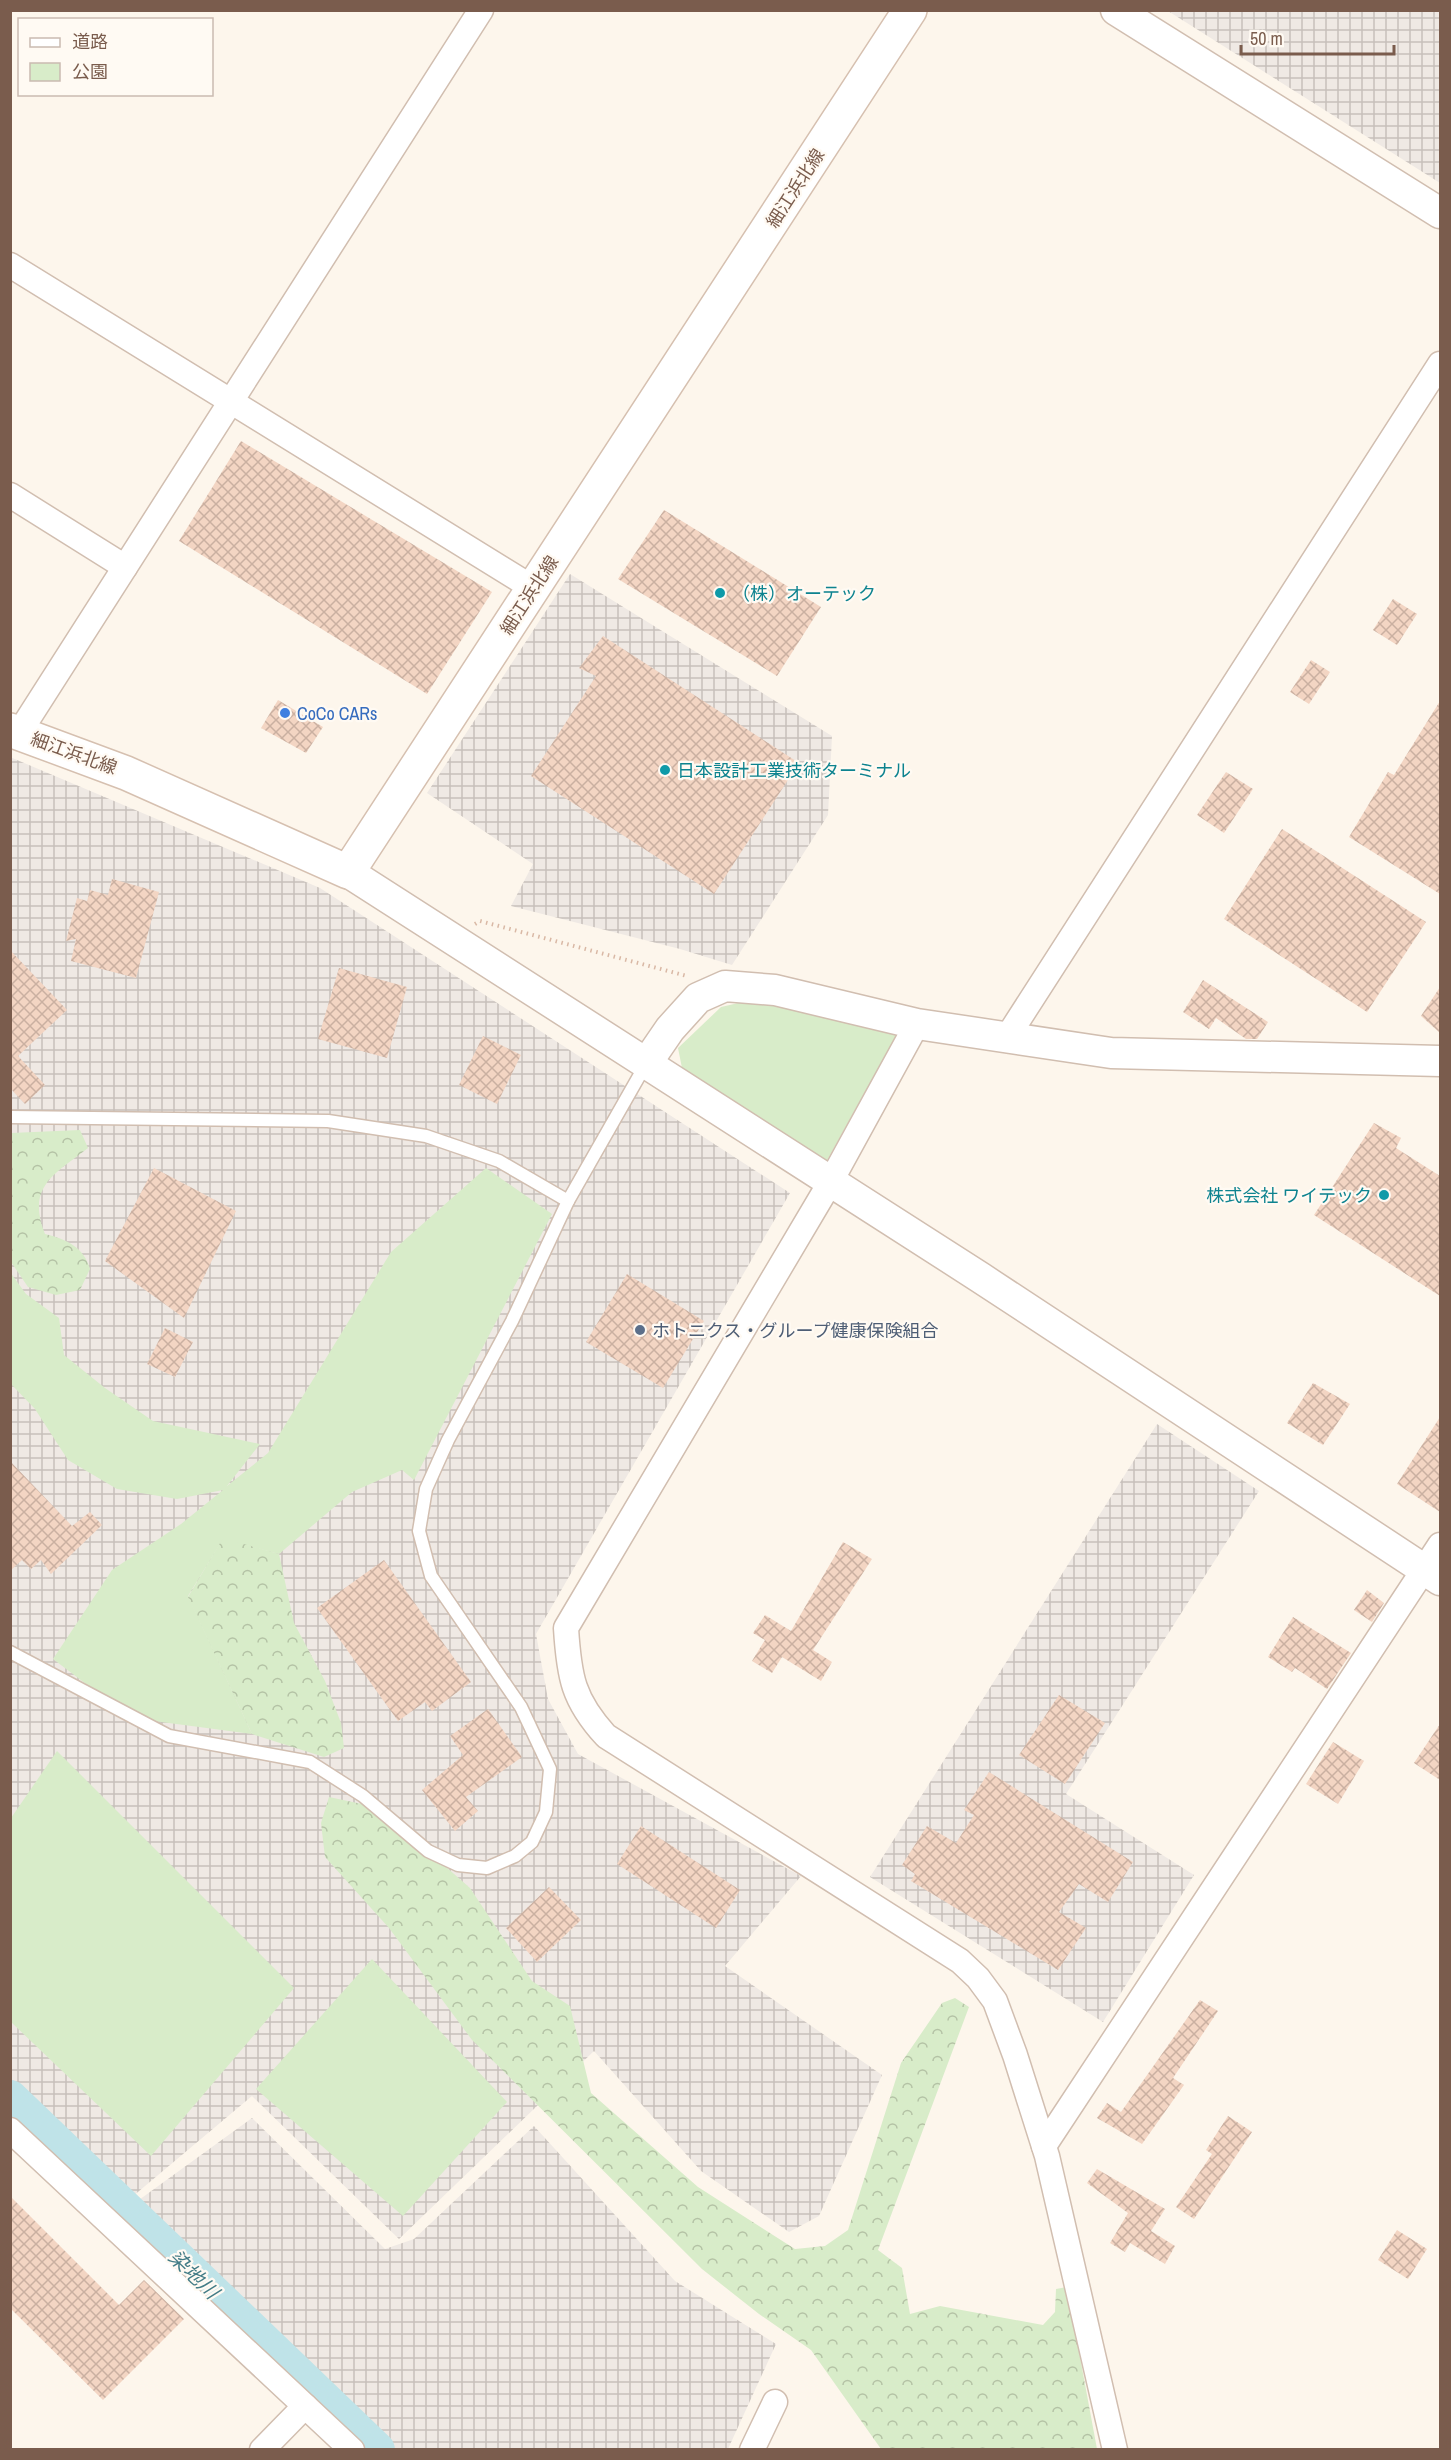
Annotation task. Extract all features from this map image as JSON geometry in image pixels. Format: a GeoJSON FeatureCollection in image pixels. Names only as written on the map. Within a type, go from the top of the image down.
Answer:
{"type":"FeatureCollection","features":[{"type":"Feature","properties":{"kind":"main road","name":"細江浜北線"},"geometry":{"type":"LineString","coordinates":[[15,731],[126,772],[348,872],[910,10]]}},
{"type":"Feature","properties":{"kind":"street"},"geometry":{"type":"LineString","coordinates":[[15,731],[125,567],[481,10]]}},
{"type":"Feature","properties":{"kind":"street"},"geometry":{"type":"LineString","coordinates":[[1116,10],[1440,213]]}},
{"type":"Feature","properties":{"kind":"street"},"geometry":{"type":"LineString","coordinates":[[10,265],[230,403],[533,588]]}},
{"type":"Feature","properties":{"kind":"street"},"geometry":{"type":"LineString","coordinates":[[1006,1039],[1440,364]]}},
{"type":"Feature","properties":{"kind":"street"},"geometry":{"type":"LineString","coordinates":[[10,495],[125,567]]}},
{"type":"Feature","properties":{"kind":"street"},"geometry":{"type":"LineString","coordinates":[[348,872],[831,1181],[1433,1575]]}},
{"type":"Feature","properties":{"kind":"street"},"geometry":{"type":"LineString","coordinates":[[646,1064],[670,1029],[698,998],[725,986],[775,990],[917,1024],[1111,1053],[1440,1061]]}},
{"type":"Feature","properties":{"kind":"street"},"geometry":{"type":"LineString","coordinates":[[917,1024],[831,1181],[566,1628],[574,1690],[585,1713],[606,1736],[966,1966],[995,2001],[1016,2055],[1044,2146],[1115,2450]]}},
{"type":"Feature","properties":{"kind":"street"},"geometry":{"type":"LineString","coordinates":[[1044,2146],[1433,1575],[1440,1545]]}},
{"type":"Feature","properties":{"kind":"street"},"geometry":{"type":"LineString","coordinates":[[10,2130],[352,2450]]}},
{"type":"Feature","properties":{"kind":"street"},"geometry":{"type":"LineString","coordinates":[[752,2450],[775,2402]]}},
{"type":"Feature","properties":{"kind":"street"},"geometry":{"type":"LineString","coordinates":[[262,2450],[306,2406]]}},
{"type":"Feature","properties":{"kind":"lane"},"geometry":{"type":"LineString","coordinates":[[10,1652],[170,1737],[310,1762],[363,1796],[428,1851],[458,1865],[487,1868],[515,1856],[532,1842],[546,1812],[550,1769],[521,1707],[431,1576],[420,1531],[426,1489],[448,1440],[512,1322],[568,1201],[646,1064]]}},
{"type":"Feature","properties":{"kind":"lane"},"geometry":{"type":"LineString","coordinates":[[10,1117],[328,1121],[426,1136],[499,1161],[568,1201]]}},
{"type":"Feature","properties":{"kind":"path"},"geometry":{"type":"LineString","coordinates":[[456,939],[480,921],[725,986]]}},
{"type":"Feature","properties":{"kind":"shaded area"},"geometry":{"type":"Polygon","coordinates":[[[1168,11],[1440,11],[1440,183],[1168,11]]]}},
{"type":"Feature","properties":{"kind":"shaded area"},"geometry":{"type":"Polygon","coordinates":[[[570,574],[832,736],[828,815],[732,965],[680,949],[511,906],[533,864],[427,793],[570,574]]]}},
{"type":"Feature","properties":{"kind":"shaded area"},"geometry":{"type":"Polygon","coordinates":[[[10,757],[320,888],[790,1193],[536,1634],[548,1699],[578,1754],[801,1876],[725,1966],[882,2075],[819,2216],[789,2232],[701,2171],[594,2051],[399,2239],[252,2096],[132,2197],[11,2080],[10,757]]]}},
{"type":"Feature","properties":{"kind":"shaded area"},"geometry":{"type":"Polygon","coordinates":[[[1157,1424],[1259,1491],[1066,1794],[1194,1875],[1103,2022],[870,1877],[1157,1424]]]}},
{"type":"Feature","properties":{"kind":"shaded area"},"geometry":{"type":"Polygon","coordinates":[[[252,2118],[385,2249],[414,2239],[534,2126],[675,2281],[776,2344],[728,2449],[388,2449],[132,2205],[252,2118]]]}},
{"type":"Feature","properties":{"kind":"green space"},"geometry":{"type":"Polygon","coordinates":[[[760,998],[898,1033],[825,1164],[684,1078],[678,1048],[721,1007],[760,998]]]}},
{"type":"Feature","properties":{"kind":"green space"},"geometry":{"type":"Polygon","coordinates":[[[80,1130],[88,1148],[47,1183],[39,1204],[45,1234],[73,1245],[83,1255],[90,1269],[80,1290],[56,1295],[28,1287],[11,1262],[11,1133],[80,1130]]]}},
{"type":"Feature","properties":{"kind":"green space"},"geometry":{"type":"Polygon","coordinates":[[[486,1168],[552,1214],[414,1480],[402,1470],[352,1492],[279,1554],[223,1539],[188,1596],[252,1734],[131,1718],[53,1659],[112,1570],[181,1524],[223,1490],[177,1499],[117,1489],[68,1460],[35,1409],[11,1384],[10,1272],[26,1294],[59,1318],[64,1355],[105,1388],[153,1421],[260,1444],[227,1486],[268,1453],[391,1252],[486,1168]]]}},
{"type":"Feature","properties":{"kind":"green space"},"geometry":{"type":"Polygon","coordinates":[[[223,1538],[279,1554],[294,1623],[325,1681],[341,1723],[344,1748],[324,1757],[252,1734],[188,1597],[223,1538]]]}},
{"type":"Feature","properties":{"kind":"green space"},"geometry":{"type":"Polygon","coordinates":[[[57,1751],[294,1988],[151,2156],[11,2022],[11,1818],[57,1751]]]}},
{"type":"Feature","properties":{"kind":"green space"},"geometry":{"type":"Polygon","coordinates":[[[329,1797],[376,1807],[470,1888],[532,1981],[570,2006],[591,2093],[698,2187],[795,2249],[825,2246],[848,2230],[901,2063],[942,2003],[955,1998],[969,2007],[878,2250],[902,2268],[910,2314],[940,2306],[1043,2325],[1055,2312],[1056,2289],[1067,2287],[1097,2449],[881,2449],[811,2350],[759,2314],[702,2269],[472,2040],[389,1928],[325,1857],[321,1823],[329,1797]]]}},
{"type":"Feature","properties":{"kind":"green space"},"geometry":{"type":"Polygon","coordinates":[[[372,1959],[507,2102],[403,2216],[256,2089],[372,1959]]]}},
{"type":"Feature","properties":{"kind":"building"},"geometry":{"type":"Polygon","coordinates":[[[241,441],[492,592],[427,694],[179,541],[241,441]]]}},
{"type":"Feature","properties":{"kind":"building","name":"（株）オーテック"},"geometry":{"type":"Polygon","coordinates":[[[664,510],[821,607],[777,676],[618,579],[664,510]]]}},
{"type":"Feature","properties":{"kind":"building"},"geometry":{"type":"Polygon","coordinates":[[[1393,599],[1417,614],[1397,645],[1373,630],[1393,599]]]}},
{"type":"Feature","properties":{"kind":"building","name":"日本設計工業技術ターミナル"},"geometry":{"type":"Polygon","coordinates":[[[603,636],[799,763],[714,894],[531,776],[596,676],[579,668],[603,636]]]}},
{"type":"Feature","properties":{"kind":"building"},"geometry":{"type":"Polygon","coordinates":[[[1311,660],[1330,672],[1309,704],[1290,692],[1311,660]]]}},
{"type":"Feature","properties":{"kind":"building","name":"CoCo CARs"},"geometry":{"type":"Polygon","coordinates":[[[278,700],[323,727],[306,753],[261,728],[278,700]]]}},
{"type":"Feature","properties":{"kind":"building"},"geometry":{"type":"Polygon","coordinates":[[[1440,701],[1440,894],[1349,837],[1388,772],[1394,775],[1440,701]]]}},
{"type":"Feature","properties":{"kind":"building"},"geometry":{"type":"Polygon","coordinates":[[[1226,772],[1253,789],[1224,833],[1197,815],[1226,772]]]}},
{"type":"Feature","properties":{"kind":"building"},"geometry":{"type":"Polygon","coordinates":[[[1282,829],[1426,922],[1367,1012],[1224,919],[1282,829]]]}},
{"type":"Feature","properties":{"kind":"building"},"geometry":{"type":"Polygon","coordinates":[[[112,879],[159,892],[136,978],[71,961],[76,939],[66,941],[77,898],[87,901],[90,890],[108,895],[112,879]]]}},
{"type":"Feature","properties":{"kind":"building"},"geometry":{"type":"Polygon","coordinates":[[[10,950],[67,1010],[18,1056],[45,1085],[25,1104],[10,1088],[10,950]]]}},
{"type":"Feature","properties":{"kind":"building"},"geometry":{"type":"Polygon","coordinates":[[[339,968],[407,987],[387,1058],[318,1039],[339,968]]]}},
{"type":"Feature","properties":{"kind":"building"},"geometry":{"type":"Polygon","coordinates":[[[1203,980],[1268,1022],[1257,1039],[1246,1039],[1216,1018],[1209,1029],[1183,1012],[1203,980]]]}},
{"type":"Feature","properties":{"kind":"building"},"geometry":{"type":"Polygon","coordinates":[[[1440,987],[1440,1033],[1421,1016],[1440,987]]]}},
{"type":"Feature","properties":{"kind":"building"},"geometry":{"type":"Polygon","coordinates":[[[483,1036],[521,1055],[497,1104],[459,1085],[483,1036]]]}},
{"type":"Feature","properties":{"kind":"building","name":"株式会社 ワイテック"},"geometry":{"type":"Polygon","coordinates":[[[1374,1123],[1401,1138],[1396,1148],[1440,1176],[1440,1296],[1314,1215],[1374,1123]]]}},
{"type":"Feature","properties":{"kind":"building"},"geometry":{"type":"Polygon","coordinates":[[[154,1168],[236,1211],[184,1318],[105,1261],[154,1168]]]}},
{"type":"Feature","properties":{"kind":"building"},"geometry":{"type":"Polygon","coordinates":[[[627,1274],[704,1321],[663,1388],[586,1342],[627,1274]]]}},
{"type":"Feature","properties":{"kind":"building"},"geometry":{"type":"Polygon","coordinates":[[[165,1328],[193,1342],[175,1377],[147,1364],[165,1328]]]}},
{"type":"Feature","properties":{"kind":"building"},"geometry":{"type":"Polygon","coordinates":[[[1313,1383],[1350,1404],[1323,1445],[1287,1423],[1313,1383]]]}},
{"type":"Feature","properties":{"kind":"building"},"geometry":{"type":"Polygon","coordinates":[[[1440,1417],[1440,1512],[1397,1484],[1440,1417]]]}},
{"type":"Feature","properties":{"kind":"building"},"geometry":{"type":"Polygon","coordinates":[[[10,1461],[72,1526],[90,1512],[102,1525],[51,1574],[41,1560],[31,1569],[22,1560],[10,1571],[10,1461]]]}},
{"type":"Feature","properties":{"kind":"building"},"geometry":{"type":"Polygon","coordinates":[[[843,1542],[872,1559],[813,1650],[832,1662],[821,1681],[782,1657],[772,1673],[752,1661],[765,1640],[753,1633],[765,1615],[791,1631],[843,1542]]]}},
{"type":"Feature","properties":{"kind":"building"},"geometry":{"type":"Polygon","coordinates":[[[384,1560],[471,1682],[432,1711],[425,1702],[398,1721],[317,1608],[384,1560]]]}},
{"type":"Feature","properties":{"kind":"building"},"geometry":{"type":"Polygon","coordinates":[[[1367,1590],[1384,1603],[1372,1622],[1354,1610],[1367,1590]]]}},
{"type":"Feature","properties":{"kind":"building"},"geometry":{"type":"Polygon","coordinates":[[[1293,1617],[1351,1653],[1327,1689],[1295,1668],[1292,1672],[1268,1657],[1293,1617]]]}},
{"type":"Feature","properties":{"kind":"building"},"geometry":{"type":"Polygon","coordinates":[[[1059,1695],[1105,1723],[1065,1784],[1019,1755],[1059,1695]]]}},
{"type":"Feature","properties":{"kind":"building"},"geometry":{"type":"Polygon","coordinates":[[[488,1709],[522,1757],[466,1797],[478,1811],[455,1831],[422,1790],[463,1755],[450,1736],[488,1709]]]}},
{"type":"Feature","properties":{"kind":"building"},"geometry":{"type":"Polygon","coordinates":[[[1440,1724],[1440,1780],[1414,1763],[1440,1724]]]}},
{"type":"Feature","properties":{"kind":"building"},"geometry":{"type":"Polygon","coordinates":[[[1333,1742],[1364,1761],[1338,1804],[1306,1784],[1333,1742]]]}},
{"type":"Feature","properties":{"kind":"building"},"geometry":{"type":"Polygon","coordinates":[[[989,1772],[1133,1862],[1108,1902],[1079,1884],[1059,1912],[1086,1928],[1058,1970],[911,1881],[915,1874],[902,1865],[927,1826],[956,1843],[974,1815],[964,1810],[989,1772]]]}},
{"type":"Feature","properties":{"kind":"building"},"geometry":{"type":"Polygon","coordinates":[[[641,1826],[740,1890],[716,1928],[617,1864],[641,1826]]]}},
{"type":"Feature","properties":{"kind":"building"},"geometry":{"type":"Polygon","coordinates":[[[549,1887],[581,1920],[537,1962],[506,1928],[549,1887]]]}},
{"type":"Feature","properties":{"kind":"building"},"geometry":{"type":"Polygon","coordinates":[[[1200,2000],[1218,2011],[1173,2078],[1184,2085],[1142,2144],[1097,2118],[1107,2103],[1121,2112],[1200,2000]]]}},
{"type":"Feature","properties":{"kind":"building"},"geometry":{"type":"Polygon","coordinates":[[[1228,2116],[1252,2132],[1194,2219],[1176,2207],[1212,2154],[1206,2150],[1228,2116]]]}},
{"type":"Feature","properties":{"kind":"building"},"geometry":{"type":"Polygon","coordinates":[[[1097,2169],[1165,2209],[1151,2231],[1175,2246],[1165,2264],[1130,2243],[1125,2252],[1110,2243],[1128,2213],[1087,2183],[1097,2169]]]}},
{"type":"Feature","properties":{"kind":"building"},"geometry":{"type":"Polygon","coordinates":[[[10,2196],[119,2305],[144,2280],[184,2319],[103,2400],[10,2308],[10,2196]]]}},
{"type":"Feature","properties":{"kind":"building"},"geometry":{"type":"Polygon","coordinates":[[[1397,2230],[1427,2249],[1408,2279],[1378,2260],[1397,2230]]]}},
{"type":"Feature","properties":{"kind":"waterway","name":"染地川"},"geometry":{"type":"LineString","coordinates":[[10,2098],[377,2450]]}},
{"type":"Feature","properties":{"kind":"place","name":"（株）オーテック"},"geometry":{"type":"Point","coordinates":[720,593]}},
{"type":"Feature","properties":{"kind":"place","name":"CoCo CARs"},"geometry":{"type":"Point","coordinates":[285,713]}},
{"type":"Feature","properties":{"kind":"place","name":"日本設計工業技術ターミナル"},"geometry":{"type":"Point","coordinates":[665,770]}},
{"type":"Feature","properties":{"kind":"place","name":"株式会社 ワイテック"},"geometry":{"type":"Point","coordinates":[1384,1195]}},
{"type":"Feature","properties":{"kind":"place","name":"ホトニクス・グループ健康保険組合"},"geometry":{"type":"Point","coordinates":[640,1330]}}]}
